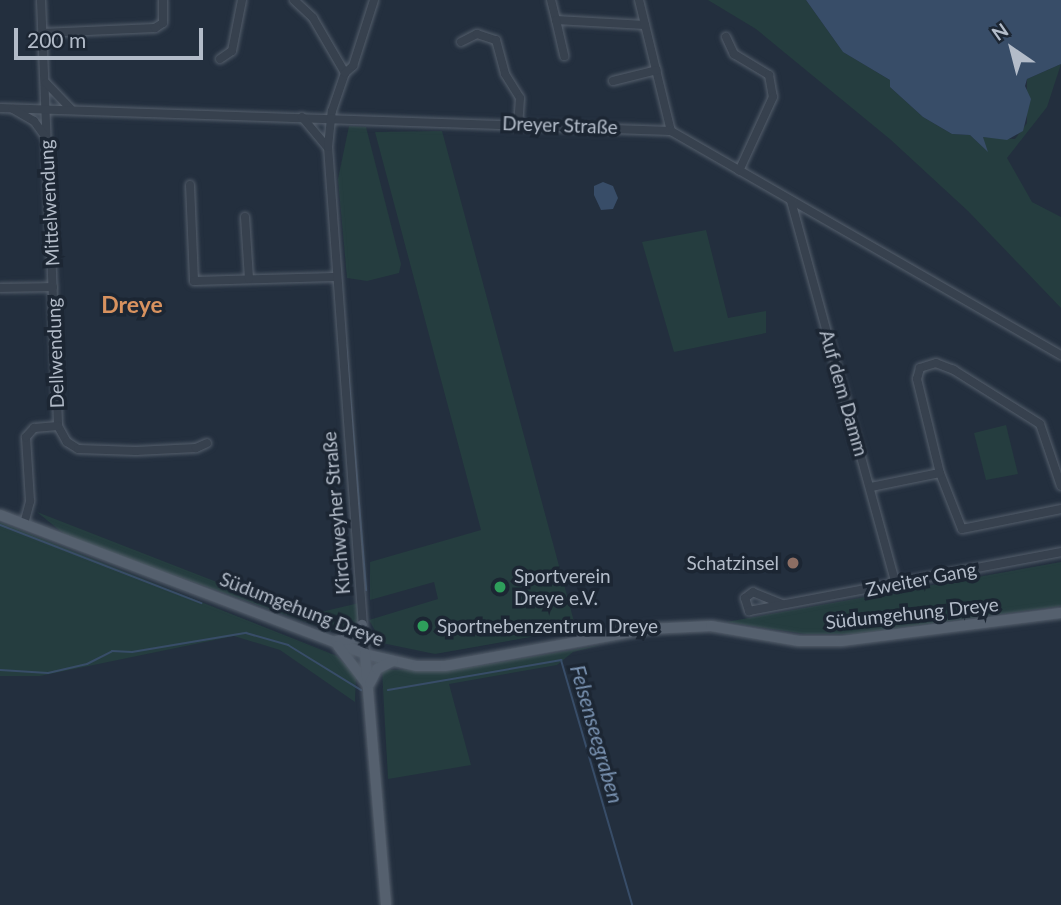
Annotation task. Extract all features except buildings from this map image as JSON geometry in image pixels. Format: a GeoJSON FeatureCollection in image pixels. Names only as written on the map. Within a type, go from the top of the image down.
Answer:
{"type":"FeatureCollection","features":[{"type":"Feature","properties":{"kind":"main road","name":"Südumgehung Dreye"},"geometry":{"type":"LineString","coordinates":[[0,515],[365,654],[393,662],[445,666],[684,626],[799,641],[842,641],[1061,613]]}},
{"type":"Feature","properties":{"kind":"main road"},"geometry":{"type":"LineString","coordinates":[[331,641],[355,638],[362,625]]}},
{"type":"Feature","properties":{"kind":"main road"},"geometry":{"type":"LineString","coordinates":[[331,641],[351,658],[369,687]]}},
{"type":"Feature","properties":{"kind":"main road","name":"Kirchweyher Straße"},"geometry":{"type":"LineString","coordinates":[[365,654],[386,905]]}},
{"type":"Feature","properties":{"kind":"main road"},"geometry":{"type":"LineString","coordinates":[[369,687],[377,669],[393,662]]}},
{"type":"Feature","properties":{"kind":"street","name":"Mittelwendung"},"geometry":{"type":"LineString","coordinates":[[0,288],[53,287],[41,0]]}},
{"type":"Feature","properties":{"kind":"street"},"geometry":{"type":"LineString","coordinates":[[42,33],[155,28],[163,23],[163,0]]}},
{"type":"Feature","properties":{"kind":"street"},"geometry":{"type":"LineString","coordinates":[[220,59],[232,51],[242,0]]}},
{"type":"Feature","properties":{"kind":"street"},"geometry":{"type":"LineString","coordinates":[[294,0],[313,18],[345,73]]}},
{"type":"Feature","properties":{"kind":"street","name":"Kirchweyher Straße"},"geometry":{"type":"LineString","coordinates":[[365,654],[334,277],[328,147],[330,118],[345,73],[352,66],[374,0]]}},
{"type":"Feature","properties":{"kind":"street"},"geometry":{"type":"LineString","coordinates":[[551,0],[564,56]]}},
{"type":"Feature","properties":{"kind":"street"},"geometry":{"type":"LineString","coordinates":[[639,0],[671,131]]}},
{"type":"Feature","properties":{"kind":"street"},"geometry":{"type":"LineString","coordinates":[[556,20],[645,26]]}},
{"type":"Feature","properties":{"kind":"street"},"geometry":{"type":"LineString","coordinates":[[461,42],[477,34],[496,40],[505,74],[520,98],[518,124]]}},
{"type":"Feature","properties":{"kind":"street"},"geometry":{"type":"LineString","coordinates":[[726,37],[734,54],[769,75],[773,97],[739,171]]}},
{"type":"Feature","properties":{"kind":"street"},"geometry":{"type":"LineString","coordinates":[[613,81],[657,70]]}},
{"type":"Feature","properties":{"kind":"street"},"geometry":{"type":"LineString","coordinates":[[44,80],[72,110]]}},
{"type":"Feature","properties":{"kind":"street","name":"Dreyer Straße"},"geometry":{"type":"LineString","coordinates":[[0,108],[671,131],[1061,355]]}},
{"type":"Feature","properties":{"kind":"street"},"geometry":{"type":"LineString","coordinates":[[12,109],[34,121],[46,136]]}},
{"type":"Feature","properties":{"kind":"street"},"geometry":{"type":"LineString","coordinates":[[302,117],[328,147]]}},
{"type":"Feature","properties":{"kind":"street"},"geometry":{"type":"LineString","coordinates":[[190,185],[194,281],[334,277]]}},
{"type":"Feature","properties":{"kind":"street","name":"Auf dem Damm"},"geometry":{"type":"LineString","coordinates":[[791,201],[896,585]]}},
{"type":"Feature","properties":{"kind":"street"},"geometry":{"type":"LineString","coordinates":[[245,217],[249,279]]}},
{"type":"Feature","properties":{"kind":"street","name":"Dellwendung"},"geometry":{"type":"LineString","coordinates":[[53,287],[58,426],[67,442],[78,449],[148,450],[207,443]]}},
{"type":"Feature","properties":{"kind":"street"},"geometry":{"type":"LineString","coordinates":[[1061,486],[1040,424],[1000,395],[936,363],[920,368],[917,379],[940,473],[962,529],[1061,509]]}},
{"type":"Feature","properties":{"kind":"street"},"geometry":{"type":"LineString","coordinates":[[24,524],[30,501],[26,437],[34,428],[58,426]]}},
{"type":"Feature","properties":{"kind":"street"},"geometry":{"type":"LineString","coordinates":[[871,487],[940,473]]}},
{"type":"Feature","properties":{"kind":"street","name":"Zweiter Gang"},"geometry":{"type":"LineString","coordinates":[[782,604],[896,585],[1061,552]]}},
{"type":"Feature","properties":{"kind":"green space"},"geometry":{"type":"Polygon","coordinates":[[[708,0],[806,0],[843,52],[890,80],[890,87],[923,117],[952,134],[970,135],[986,150],[983,137],[1015,139],[1027,123],[1027,79],[1061,64],[1047,107],[1007,158],[1032,202],[1061,217],[1061,308],[968,211],[891,140],[756,29],[708,0]]]}},
{"type":"Feature","properties":{"kind":"green space"},"geometry":{"type":"Polygon","coordinates":[[[349,126],[366,127],[401,264],[399,273],[367,281],[347,278],[338,179],[349,126]]]}},
{"type":"Feature","properties":{"kind":"green space"},"geometry":{"type":"Polygon","coordinates":[[[442,131],[576,629],[435,654],[382,643],[369,620],[438,599],[434,582],[370,600],[370,562],[481,530],[375,132],[442,131]]]}},
{"type":"Feature","properties":{"kind":"green space"},"geometry":{"type":"Polygon","coordinates":[[[706,230],[728,318],[766,311],[766,333],[674,352],[642,242],[706,230]]]}},
{"type":"Feature","properties":{"kind":"green space"},"geometry":{"type":"Polygon","coordinates":[[[1006,425],[1018,474],[986,480],[974,433],[1006,425]]]}},
{"type":"Feature","properties":{"kind":"green space"},"geometry":{"type":"Polygon","coordinates":[[[37,512],[304,616],[359,603],[358,625],[348,637],[69,538],[37,512]]]}},
{"type":"Feature","properties":{"kind":"green space"},"geometry":{"type":"Polygon","coordinates":[[[0,522],[337,656],[356,676],[355,702],[280,650],[234,636],[40,676],[0,676],[0,522]]]}},
{"type":"Feature","properties":{"kind":"green space"},"geometry":{"type":"Polygon","coordinates":[[[1061,562],[1061,606],[854,634],[806,634],[726,622],[1061,562]]]}},
{"type":"Feature","properties":{"kind":"green space"},"geometry":{"type":"Polygon","coordinates":[[[601,645],[573,652],[557,665],[449,684],[471,765],[388,779],[382,670],[459,669],[601,645]]]}},
{"type":"Feature","properties":{"kind":"water"},"geometry":{"type":"Polygon","coordinates":[[[806,0],[1061,0],[1061,64],[1027,79],[1025,86],[1031,99],[1023,131],[1007,140],[983,137],[988,152],[970,135],[952,134],[923,117],[890,87],[890,80],[843,52],[806,0]]]}},
{"type":"Feature","properties":{"kind":"water"},"geometry":{"type":"Polygon","coordinates":[[[603,182],[613,186],[618,198],[613,209],[601,210],[594,195],[594,186],[603,182]]]}},
{"type":"Feature","properties":{"kind":"waterway"},"geometry":{"type":"LineString","coordinates":[[346,345],[366,590]]}},
{"type":"Feature","properties":{"kind":"waterway"},"geometry":{"type":"LineString","coordinates":[[0,525],[201,603]]}},
{"type":"Feature","properties":{"kind":"waterway","name":"Felsenseegraben"},"geometry":{"type":"LineString","coordinates":[[0,670],[48,673],[87,664],[112,651],[132,652],[246,633],[288,645],[361,690]]}},
{"type":"Feature","properties":{"kind":"waterway","name":"Felsenseegraben"},"geometry":{"type":"LineString","coordinates":[[388,690],[561,660],[632,905]]}},
{"type":"Feature","properties":{"kind":"place","name":"Schatzinsel"},"geometry":{"type":"Point","coordinates":[793,563]}},
{"type":"Feature","properties":{"kind":"place","name":"Sportverein Dreye e.V."},"geometry":{"type":"Point","coordinates":[500,587]}},
{"type":"Feature","properties":{"kind":"place","name":"Sportnebenzentrum Dreye"},"geometry":{"type":"Point","coordinates":[423,626]}},
{"type":"Feature","properties":{"kind":"district","name":"Dreye"},"geometry":{"type":"Point","coordinates":[132,304]}}]}
